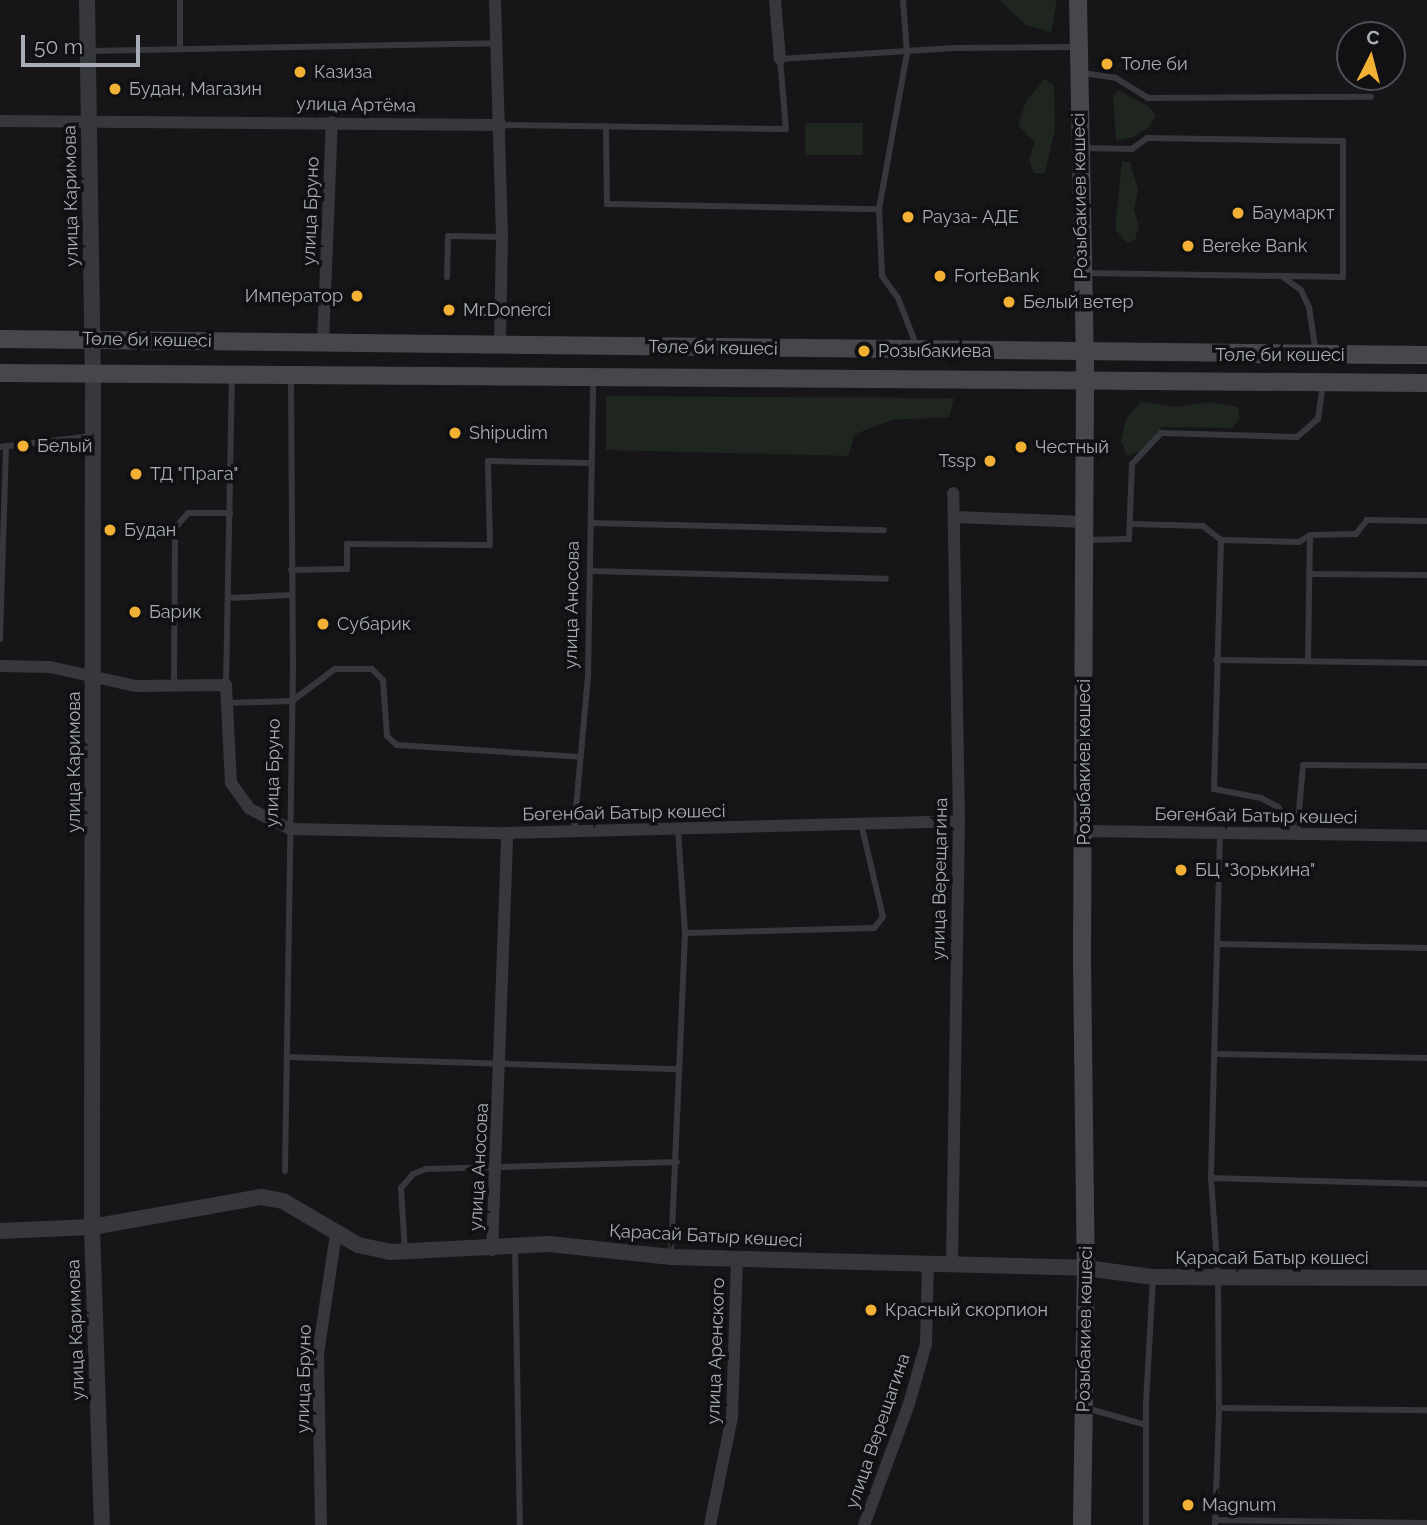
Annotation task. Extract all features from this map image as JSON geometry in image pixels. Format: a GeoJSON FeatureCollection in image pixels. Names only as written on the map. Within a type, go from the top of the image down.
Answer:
{"type":"FeatureCollection","features":[{"type":"Feature","properties":{"kind":"main road","name":"Розыбакиев көшесі"},"geometry":{"type":"LineString","coordinates":[[1078,0],[1078,148],[1085,381],[1086,1268],[1082,1525]]}},
{"type":"Feature","properties":{"kind":"main road","name":"Төле би көшесі"},"geometry":{"type":"LineString","coordinates":[[0,339],[1084,354],[1427,355]]}},
{"type":"Feature","properties":{"kind":"main road"},"geometry":{"type":"LineString","coordinates":[[886,380],[901,365],[900,357],[888,351]]}},
{"type":"Feature","properties":{"kind":"main road"},"geometry":{"type":"LineString","coordinates":[[1243,382],[1231,369],[1247,354]]}},
{"type":"Feature","properties":{"kind":"main road","name":"Төле би көшесі"},"geometry":{"type":"LineString","coordinates":[[0,373],[1427,383]]}},
{"type":"Feature","properties":{"kind":"street","name":"улица Каримова"},"geometry":{"type":"LineString","coordinates":[[88,0],[94,676],[92,1227],[102,1525]]}},
{"type":"Feature","properties":{"kind":"street"},"geometry":{"type":"LineString","coordinates":[[495,0],[501,125],[500,345]]}},
{"type":"Feature","properties":{"kind":"street"},"geometry":{"type":"LineString","coordinates":[[775,0],[780,59]]}},
{"type":"Feature","properties":{"kind":"street","name":"улица Артёма"},"geometry":{"type":"LineString","coordinates":[[0,121],[501,125]]}},
{"type":"Feature","properties":{"kind":"street","name":"улица Бруно"},"geometry":{"type":"LineString","coordinates":[[323,343],[332,122]]}},
{"type":"Feature","properties":{"kind":"street","name":"улица Верещагина"},"geometry":{"type":"LineString","coordinates":[[952,1264],[959,821],[956,517],[953,493]]}},
{"type":"Feature","properties":{"kind":"street"},"geometry":{"type":"LineString","coordinates":[[956,517],[1084,531]]}},
{"type":"Feature","properties":{"kind":"street"},"geometry":{"type":"LineString","coordinates":[[0,666],[50,667],[135,686],[226,685],[231,783],[250,809],[290,829]]}},
{"type":"Feature","properties":{"kind":"street","name":"Бөгенбай Батыр көшесі"},"geometry":{"type":"LineString","coordinates":[[290,829],[507,833],[678,831],[959,821]]}},
{"type":"Feature","properties":{"kind":"street","name":"Бөгенбай Батыр көшесі"},"geometry":{"type":"LineString","coordinates":[[1084,831],[1427,836]]}},
{"type":"Feature","properties":{"kind":"street","name":"улица Аносова"},"geometry":{"type":"LineString","coordinates":[[492,1250],[498,1167],[507,833]]}},
{"type":"Feature","properties":{"kind":"street","name":"Қарасай Батыр көшесі"},"geometry":{"type":"LineString","coordinates":[[0,1231],[92,1227],[261,1197],[283,1200],[358,1245],[405,1251],[492,1250],[549,1244],[671,1257],[737,1260],[1086,1268],[1153,1276],[1427,1278]]}},
{"type":"Feature","properties":{"kind":"street","name":"улица Бруно"},"geometry":{"type":"LineString","coordinates":[[321,1525],[318,1354],[337,1234]]}},
{"type":"Feature","properties":{"kind":"street","name":"улица Аренского"},"geometry":{"type":"LineString","coordinates":[[710,1525],[732,1418],[737,1260]]}},
{"type":"Feature","properties":{"kind":"street","name":"улица Верещагина"},"geometry":{"type":"LineString","coordinates":[[864,1525],[909,1404],[926,1344],[929,1264]]}},
{"type":"Feature","properties":{"kind":"lane"},"geometry":{"type":"LineString","coordinates":[[180,0],[180,49]]}},
{"type":"Feature","properties":{"kind":"lane"},"geometry":{"type":"LineString","coordinates":[[903,0],[907,53],[880,209],[882,276],[898,298],[919,352]]}},
{"type":"Feature","properties":{"kind":"lane"},"geometry":{"type":"LineString","coordinates":[[88,51],[497,43]]}},
{"type":"Feature","properties":{"kind":"lane"},"geometry":{"type":"LineString","coordinates":[[501,125],[786,129],[780,59],[955,48],[1077,47]]}},
{"type":"Feature","properties":{"kind":"lane"},"geometry":{"type":"LineString","coordinates":[[1077,73],[1115,78],[1148,98],[1371,97]]}},
{"type":"Feature","properties":{"kind":"lane"},"geometry":{"type":"LineString","coordinates":[[606,126],[607,205],[880,209]]}},
{"type":"Feature","properties":{"kind":"lane"},"geometry":{"type":"LineString","coordinates":[[1078,148],[1132,149],[1147,138],[1343,141],[1343,277],[1082,272]]}},
{"type":"Feature","properties":{"kind":"lane"},"geometry":{"type":"LineString","coordinates":[[447,277],[448,236],[502,237]]}},
{"type":"Feature","properties":{"kind":"lane"},"geometry":{"type":"LineString","coordinates":[[1282,276],[1301,290],[1309,307],[1316,355]]}},
{"type":"Feature","properties":{"kind":"lane"},"geometry":{"type":"LineString","coordinates":[[226,685],[232,374]]}},
{"type":"Feature","properties":{"kind":"lane","name":"улица Бруно"},"geometry":{"type":"LineString","coordinates":[[285,1171],[292,701],[291,375]]}},
{"type":"Feature","properties":{"kind":"lane","name":"улица Аносова"},"geometry":{"type":"LineString","coordinates":[[574,832],[581,757],[590,571],[593,378]]}},
{"type":"Feature","properties":{"kind":"lane"},"geometry":{"type":"LineString","coordinates":[[1084,531],[1129,539],[1132,524],[1132,464],[1161,433],[1297,437],[1318,419],[1324,383]]}},
{"type":"Feature","properties":{"kind":"lane"},"geometry":{"type":"LineString","coordinates":[[0,639],[3,447],[93,436]]}},
{"type":"Feature","properties":{"kind":"lane"},"geometry":{"type":"LineString","coordinates":[[291,570],[347,569],[347,544],[489,545],[488,461],[591,463]]}},
{"type":"Feature","properties":{"kind":"lane"},"geometry":{"type":"LineString","coordinates":[[174,685],[175,528],[188,513],[230,513]]}},
{"type":"Feature","properties":{"kind":"lane"},"geometry":{"type":"LineString","coordinates":[[1132,524],[1203,526],[1222,540],[1299,542],[1310,535],[1356,534],[1367,520],[1427,521]]}},
{"type":"Feature","properties":{"kind":"lane"},"geometry":{"type":"LineString","coordinates":[[591,523],[884,530]]}},
{"type":"Feature","properties":{"kind":"lane"},"geometry":{"type":"LineString","coordinates":[[1308,661],[1310,535]]}},
{"type":"Feature","properties":{"kind":"lane"},"geometry":{"type":"LineString","coordinates":[[1222,540],[1216,660],[1214,789],[1261,798],[1278,807],[1297,834]]}},
{"type":"Feature","properties":{"kind":"lane"},"geometry":{"type":"LineString","coordinates":[[590,571],[886,579]]}},
{"type":"Feature","properties":{"kind":"lane"},"geometry":{"type":"LineString","coordinates":[[1309,574],[1427,575]]}},
{"type":"Feature","properties":{"kind":"lane"},"geometry":{"type":"LineString","coordinates":[[228,598],[291,595]]}},
{"type":"Feature","properties":{"kind":"lane"},"geometry":{"type":"LineString","coordinates":[[1216,660],[1427,663]]}},
{"type":"Feature","properties":{"kind":"lane"},"geometry":{"type":"LineString","coordinates":[[228,704],[292,701],[335,669],[372,669],[383,680],[387,736],[397,745],[581,757]]}},
{"type":"Feature","properties":{"kind":"lane"},"geometry":{"type":"LineString","coordinates":[[1297,834],[1303,765],[1427,766]]}},
{"type":"Feature","properties":{"kind":"lane"},"geometry":{"type":"LineString","coordinates":[[685,933],[874,928],[883,917],[861,823]]}},
{"type":"Feature","properties":{"kind":"lane"},"geometry":{"type":"LineString","coordinates":[[671,1257],[685,933],[678,831]]}},
{"type":"Feature","properties":{"kind":"lane"},"geometry":{"type":"LineString","coordinates":[[1220,832],[1211,1178],[1218,1277],[1219,1408],[1215,1523],[1427,1524]]}},
{"type":"Feature","properties":{"kind":"lane"},"geometry":{"type":"LineString","coordinates":[[1217,944],[1427,948]]}},
{"type":"Feature","properties":{"kind":"lane"},"geometry":{"type":"LineString","coordinates":[[1214,1055],[1427,1058]]}},
{"type":"Feature","properties":{"kind":"lane"},"geometry":{"type":"LineString","coordinates":[[287,1057],[679,1069]]}},
{"type":"Feature","properties":{"kind":"lane"},"geometry":{"type":"LineString","coordinates":[[405,1251],[401,1188],[413,1174],[426,1169],[677,1162]]}},
{"type":"Feature","properties":{"kind":"lane"},"geometry":{"type":"LineString","coordinates":[[1211,1178],[1427,1184]]}},
{"type":"Feature","properties":{"kind":"lane"},"geometry":{"type":"LineString","coordinates":[[515,1247],[520,1525]]}},
{"type":"Feature","properties":{"kind":"lane"},"geometry":{"type":"LineString","coordinates":[[1146,1525],[1146,1425],[1153,1276]]}},
{"type":"Feature","properties":{"kind":"lane"},"geometry":{"type":"LineString","coordinates":[[1084,1408],[1146,1425]]}},
{"type":"Feature","properties":{"kind":"lane"},"geometry":{"type":"LineString","coordinates":[[1219,1408],[1427,1410]]}},
{"type":"Feature","properties":{"kind":"shaded area"},"geometry":{"type":"Polygon","coordinates":[[[999,0],[1057,0],[1051,32],[1026,25],[999,0]]]}},
{"type":"Feature","properties":{"kind":"shaded area"},"geometry":{"type":"Polygon","coordinates":[[[1045,79],[1054,85],[1055,129],[1045,173],[1034,173],[1029,159],[1035,142],[1018,126],[1026,101],[1045,79]]]}},
{"type":"Feature","properties":{"kind":"shaded area"},"geometry":{"type":"Polygon","coordinates":[[[1119,91],[1148,106],[1156,115],[1150,126],[1134,137],[1116,141],[1113,95],[1119,91]]]}},
{"type":"Feature","properties":{"kind":"shaded area"},"geometry":{"type":"Polygon","coordinates":[[[805,123],[863,123],[863,155],[805,155],[805,123]]]}},
{"type":"Feature","properties":{"kind":"shaded area"},"geometry":{"type":"Polygon","coordinates":[[[1122,162],[1130,162],[1138,190],[1134,210],[1139,226],[1135,240],[1127,243],[1115,229],[1122,162]]]}},
{"type":"Feature","properties":{"kind":"shaded area"},"geometry":{"type":"Polygon","coordinates":[[[606,396],[954,398],[949,417],[892,420],[855,434],[848,456],[606,450],[606,396]]]}},
{"type":"Feature","properties":{"kind":"shaded area"},"geometry":{"type":"Polygon","coordinates":[[[1141,401],[1175,407],[1210,402],[1238,407],[1240,418],[1232,428],[1162,427],[1141,451],[1127,456],[1121,440],[1126,419],[1141,401]]]}},
{"type":"Feature","properties":{"kind":"tram line"},"geometry":{"type":"LineString","coordinates":[[1247,362],[1427,363]]}},
{"type":"Feature","properties":{"kind":"place","name":"Толе би"},"geometry":{"type":"Point","coordinates":[1107,64]}},
{"type":"Feature","properties":{"kind":"place","name":"Казиза"},"geometry":{"type":"Point","coordinates":[300,72]}},
{"type":"Feature","properties":{"kind":"place","name":"Будан, Магазин"},"geometry":{"type":"Point","coordinates":[115,89]}},
{"type":"Feature","properties":{"kind":"place","name":"Баумаркт"},"geometry":{"type":"Point","coordinates":[1238,213]}},
{"type":"Feature","properties":{"kind":"place","name":"Рауза- АДЕ"},"geometry":{"type":"Point","coordinates":[908,217]}},
{"type":"Feature","properties":{"kind":"place","name":"Bereke Bank"},"geometry":{"type":"Point","coordinates":[1188,246]}},
{"type":"Feature","properties":{"kind":"place","name":"ForteBank"},"geometry":{"type":"Point","coordinates":[940,276]}},
{"type":"Feature","properties":{"kind":"place","name":"Император"},"geometry":{"type":"Point","coordinates":[357,296]}},
{"type":"Feature","properties":{"kind":"place","name":"Белый ветер"},"geometry":{"type":"Point","coordinates":[1009,302]}},
{"type":"Feature","properties":{"kind":"place","name":"Mr.Donerci"},"geometry":{"type":"Point","coordinates":[449,310]}},
{"type":"Feature","properties":{"kind":"place","name":"Розыбакиева"},"geometry":{"type":"Point","coordinates":[864,351]}},
{"type":"Feature","properties":{"kind":"place","name":"Shipudim"},"geometry":{"type":"Point","coordinates":[455,433]}},
{"type":"Feature","properties":{"kind":"place","name":"Белый"},"geometry":{"type":"Point","coordinates":[23,446]}},
{"type":"Feature","properties":{"kind":"place","name":"Честный"},"geometry":{"type":"Point","coordinates":[1021,447]}},
{"type":"Feature","properties":{"kind":"place","name":"Tssp"},"geometry":{"type":"Point","coordinates":[990,461]}},
{"type":"Feature","properties":{"kind":"place","name":"ТД \"Прага\""},"geometry":{"type":"Point","coordinates":[136,474]}},
{"type":"Feature","properties":{"kind":"place","name":"Будан"},"geometry":{"type":"Point","coordinates":[110,530]}},
{"type":"Feature","properties":{"kind":"place","name":"Барик"},"geometry":{"type":"Point","coordinates":[135,612]}},
{"type":"Feature","properties":{"kind":"place","name":"Субарик"},"geometry":{"type":"Point","coordinates":[323,624]}},
{"type":"Feature","properties":{"kind":"place","name":"БЦ \"Зорькина\""},"geometry":{"type":"Point","coordinates":[1181,870]}},
{"type":"Feature","properties":{"kind":"place","name":"Красный скорпион"},"geometry":{"type":"Point","coordinates":[871,1310]}},
{"type":"Feature","properties":{"kind":"place","name":"Magnum"},"geometry":{"type":"Point","coordinates":[1188,1505]}}]}
